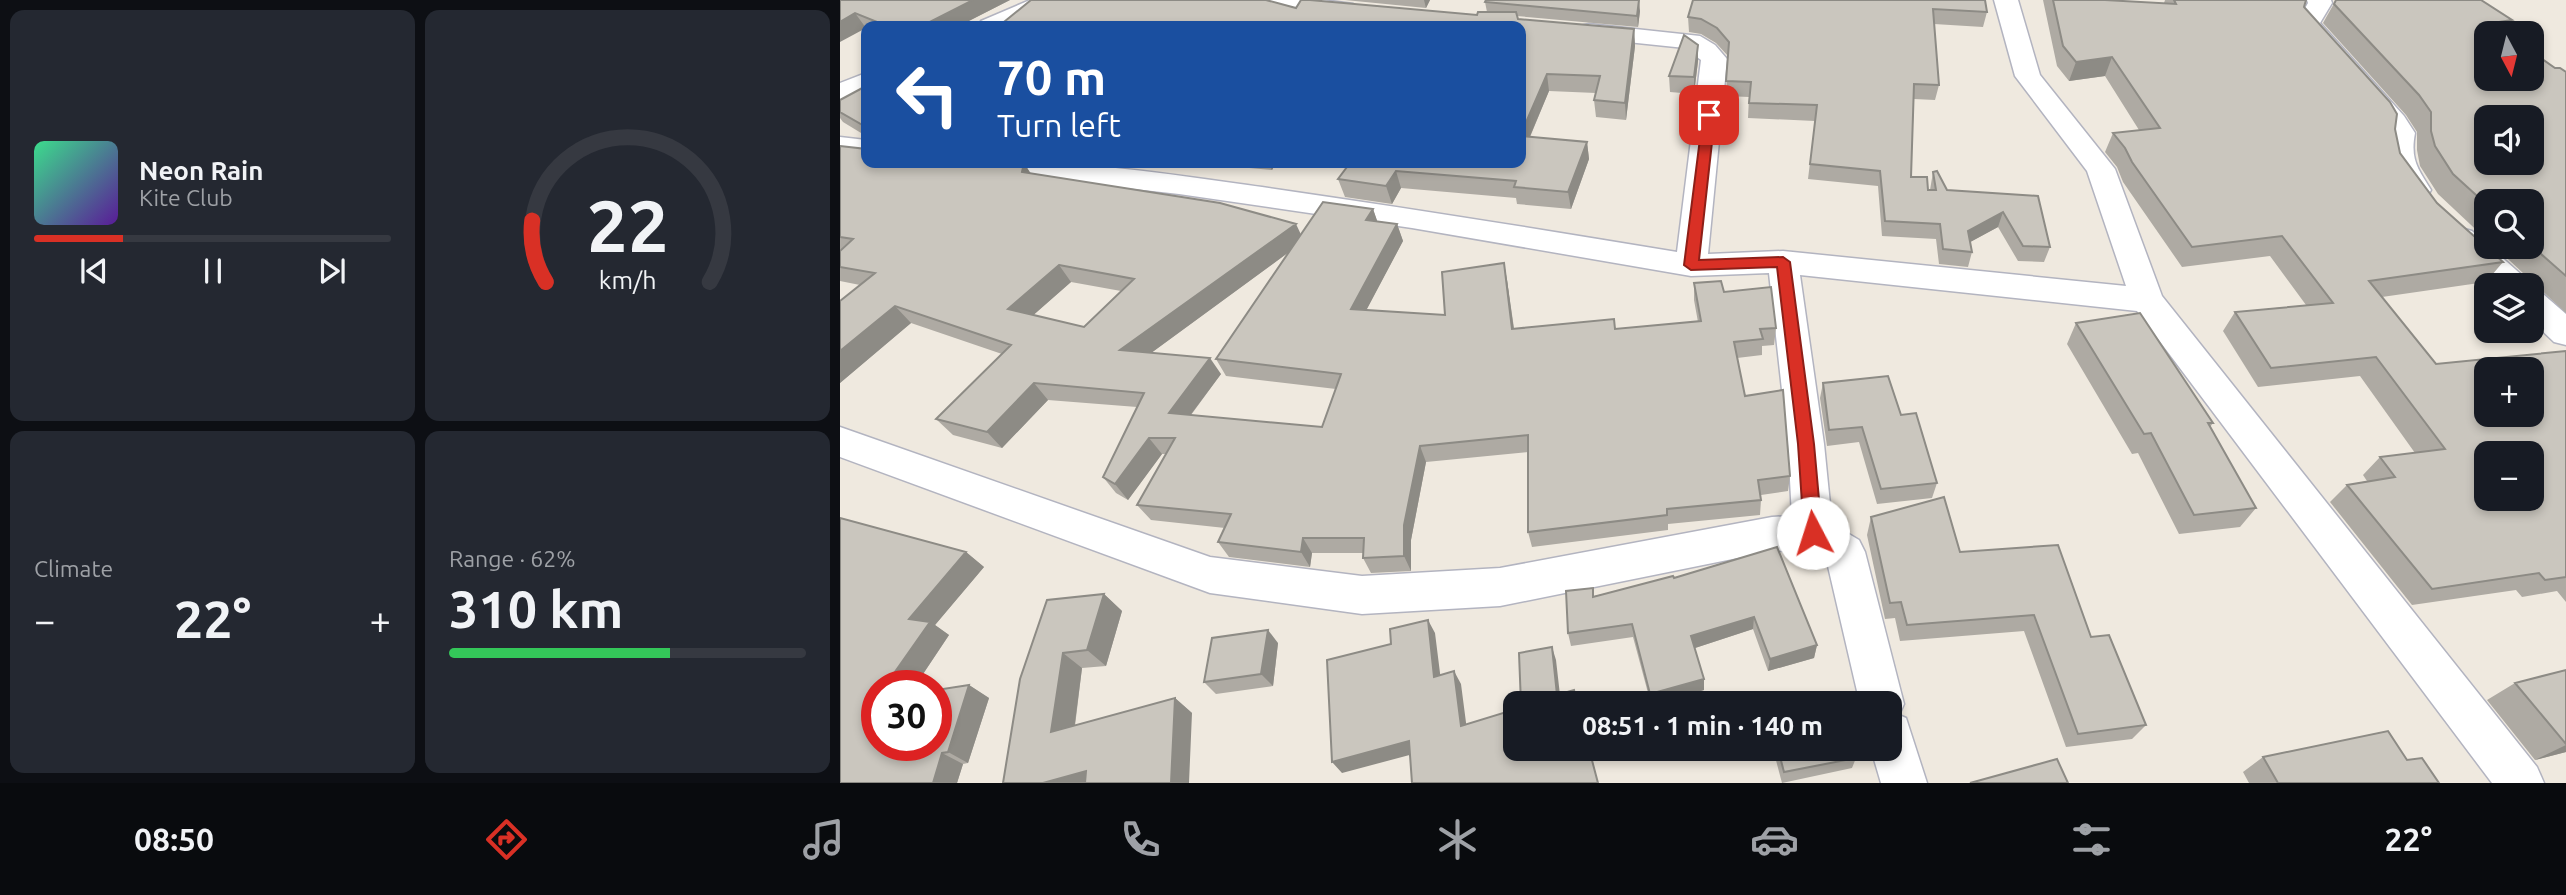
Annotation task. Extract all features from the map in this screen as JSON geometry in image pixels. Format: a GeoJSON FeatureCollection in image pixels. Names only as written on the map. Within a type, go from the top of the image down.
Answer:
{"type":"FeatureCollection","features":[{"type":"Feature","properties":{"kind":"street"},"geometry":{"type":"LineString","coordinates":[[1002,21],[1050,0]]}},
{"type":"Feature","properties":{"kind":"street"},"geometry":{"type":"LineString","coordinates":[[1239,0],[1372,12],[1357,21]]}},
{"type":"Feature","properties":{"kind":"street"},"geometry":{"type":"LineString","coordinates":[[2006,0],[2028,76],[2101,169],[2147,300],[2521,783]]}},
{"type":"Feature","properties":{"kind":"street"},"geometry":{"type":"LineString","coordinates":[[2319,0],[2320,3],[2308,24],[2391,116],[2401,133],[2398,148],[2403,171],[2440,219],[2500,273]]}},
{"type":"Feature","properties":{"kind":"street"},"geometry":{"type":"LineString","coordinates":[[1566,29],[1691,41],[1706,50],[1714,60],[1691,265]]}},
{"type":"Feature","properties":{"kind":"street"},"geometry":{"type":"LineString","coordinates":[[840,93],[861,83]]}},
{"type":"Feature","properties":{"kind":"street"},"geometry":{"type":"LineString","coordinates":[[840,145],[861,148]]}},
{"type":"Feature","properties":{"kind":"street"},"geometry":{"type":"LineString","coordinates":[[1078,168],[1188,174],[1412,218],[1691,265],[1783,262],[2147,300]]}},
{"type":"Feature","properties":{"kind":"street"},"geometry":{"type":"LineString","coordinates":[[1783,262],[1806,444],[1813,533]]}},
{"type":"Feature","properties":{"kind":"street"},"geometry":{"type":"LineString","coordinates":[[2544,313],[2566,333]]}},
{"type":"Feature","properties":{"kind":"street"},"geometry":{"type":"LineString","coordinates":[[840,442],[1210,575],[1362,595],[1500,587],[1772,534],[1813,533],[1845,552],[1879,691]]}},
{"type":"Feature","properties":{"kind":"street"},"geometry":{"type":"LineString","coordinates":[[1898,761],[1904,783]]}},
{"type":"Feature","properties":{"kind":"building"},"geometry":{"type":"Polygon","coordinates":[[[840,0],[973,0],[932,21],[875,21],[855,13],[840,22],[840,0]]]}},
{"type":"Feature","properties":{"kind":"building"},"geometry":{"type":"Polygon","coordinates":[[[1031,0],[1266,0],[1296,8],[1301,0],[1310,0],[1477,15],[1478,12],[1516,12],[1518,19],[1634,29],[1625,103],[1594,100],[1600,76],[1547,74],[1526,122],[1526,21],[1005,21],[1031,0]]]}},
{"type":"Feature","properties":{"kind":"building"},"geometry":{"type":"Polygon","coordinates":[[[1639,0],[1637,16],[1485,2],[1639,0]]]}},
{"type":"Feature","properties":{"kind":"building"},"geometry":{"type":"Polygon","coordinates":[[[1693,0],[1985,0],[1987,12],[1933,9],[1939,85],[1914,84],[1911,177],[1927,177],[1928,190],[1936,190],[1933,172],[1937,171],[1947,190],[2038,196],[2050,247],[2023,246],[2003,212],[1968,231],[1972,252],[1943,249],[1940,224],[1885,221],[1880,171],[1810,164],[1817,105],[1749,103],[1751,82],[1726,81],[1729,42],[1717,28],[1701,19],[1688,17],[1693,0]]]}},
{"type":"Feature","properties":{"kind":"building"},"geometry":{"type":"Polygon","coordinates":[[[2053,0],[2176,4],[2174,0],[2306,0],[2304,7],[2390,102],[2397,114],[2395,129],[2400,153],[2437,203],[2474,236],[2474,259],[2500,259],[2503,262],[2369,281],[2436,364],[2474,360],[2474,427],[2544,427],[2544,357],[2506,357],[2566,351],[2566,577],[2545,580],[2539,573],[2432,589],[2347,485],[2395,477],[2380,457],[2445,449],[2376,357],[2271,368],[2235,312],[2333,303],[2282,236],[2192,247],[2113,133],[2160,128],[2112,57],[2076,62],[2063,46],[2053,0]]]}},
{"type":"Feature","properties":{"kind":"building"},"geometry":{"type":"Polygon","coordinates":[[[2336,0],[2481,0],[2512,20],[2474,21],[2474,91],[2544,91],[2544,60],[2566,72],[2566,276],[2544,257],[2544,189],[2474,189],[2474,193],[2453,174],[2435,146],[2431,131],[2431,112],[2419,95],[2334,4],[2336,0]]]}},
{"type":"Feature","properties":{"kind":"building"},"geometry":{"type":"Polygon","coordinates":[[[1684,35],[1698,45],[1694,77],[1669,76],[1684,35]]]}},
{"type":"Feature","properties":{"kind":"building"},"geometry":{"type":"Polygon","coordinates":[[[861,89],[861,124],[840,112],[840,100],[861,89]]]}},
{"type":"Feature","properties":{"kind":"building"},"geometry":{"type":"Polygon","coordinates":[[[1526,136],[1587,142],[1568,192],[1514,187],[1516,181],[1396,171],[1386,186],[1338,179],[1346,168],[1526,168],[1526,136]]]}},
{"type":"Feature","properties":{"kind":"building"},"geometry":{"type":"Polygon","coordinates":[[[840,146],[861,148],[861,168],[1023,168],[1022,172],[1220,203],[1296,224],[1120,350],[1210,358],[1169,413],[1322,427],[1341,374],[1216,359],[1323,202],[1373,209],[1366,220],[1397,224],[1351,309],[1445,315],[1442,272],[1504,263],[1512,329],[1614,319],[1615,329],[1701,321],[1694,283],[1721,281],[1724,292],[1771,287],[1776,328],[1760,329],[1763,339],[1734,342],[1745,396],[1783,390],[1790,476],[1758,480],[1761,500],[1667,509],[1667,515],[1528,532],[1528,435],[1420,446],[1404,525],[1404,556],[1363,558],[1364,538],[1303,538],[1301,552],[1218,542],[1231,514],[1137,505],[1175,438],[1149,438],[1115,484],[1103,477],[1144,393],[1034,383],[987,432],[936,419],[1011,345],[895,306],[840,351],[840,301],[875,273],[840,267],[840,251],[853,239],[840,237],[840,146]],[[1059,265],[1008,309],[1084,327],[1134,279],[1059,265]]]}},
{"type":"Feature","properties":{"kind":"building"},"geometry":{"type":"Polygon","coordinates":[[[2140,313],[2213,423],[2208,423],[2256,508],[2194,515],[2151,433],[2144,434],[2076,323],[2140,313]]]}},
{"type":"Feature","properties":{"kind":"building"},"geometry":{"type":"Polygon","coordinates":[[[1888,376],[1901,415],[1916,413],[1937,483],[1881,489],[1862,427],[1829,430],[1823,383],[1888,376]]]}},
{"type":"Feature","properties":{"kind":"building"},"geometry":{"type":"Polygon","coordinates":[[[1944,497],[1960,552],[2058,545],[2091,637],[2109,635],[2146,725],[2078,734],[2034,615],[1907,625],[1901,602],[1890,603],[1871,517],[1944,497]]]}},
{"type":"Feature","properties":{"kind":"building"},"geometry":{"type":"Polygon","coordinates":[[[840,518],[966,552],[909,619],[930,622],[896,670],[861,670],[861,761],[940,761],[933,783],[840,783],[840,518]]]}},
{"type":"Feature","properties":{"kind":"building"},"geometry":{"type":"Polygon","coordinates":[[[1777,547],[1817,645],[1770,659],[1754,617],[1691,636],[1704,679],[1661,691],[1649,691],[1632,624],[1568,633],[1566,591],[1593,588],[1593,597],[1673,576],[1674,578],[1777,547]]]}},
{"type":"Feature","properties":{"kind":"building"},"geometry":{"type":"Polygon","coordinates":[[[1104,594],[1087,650],[1063,653],[1051,732],[1175,698],[1171,783],[1085,783],[1086,771],[1043,783],[1003,783],[1020,679],[1047,600],[1104,594]]]}},
{"type":"Feature","properties":{"kind":"building"},"geometry":{"type":"Polygon","coordinates":[[[1428,620],[1434,677],[1454,671],[1461,726],[1503,713],[1503,761],[1592,761],[1598,783],[1412,783],[1409,741],[1332,762],[1327,660],[1391,644],[1390,629],[1428,620]]]}},
{"type":"Feature","properties":{"kind":"building"},"geometry":{"type":"Polygon","coordinates":[[[1268,630],[1261,674],[1204,682],[1212,638],[1268,630]]]}},
{"type":"Feature","properties":{"kind":"building"},"geometry":{"type":"Polygon","coordinates":[[[1552,647],[1557,691],[1520,691],[1519,653],[1552,647]]]}},
{"type":"Feature","properties":{"kind":"building"},"geometry":{"type":"Polygon","coordinates":[[[2566,670],[2566,744],[2515,683],[2566,670]]]}},
{"type":"Feature","properties":{"kind":"building"},"geometry":{"type":"Polygon","coordinates":[[[969,685],[952,739],[952,688],[969,685]]]}},
{"type":"Feature","properties":{"kind":"building"},"geometry":{"type":"Polygon","coordinates":[[[2388,731],[2407,760],[2422,758],[2439,783],[2278,783],[2263,757],[2388,731]]]}},
{"type":"Feature","properties":{"kind":"building"},"geometry":{"type":"Polygon","coordinates":[[[2057,759],[2068,783],[1970,783],[2057,759]]]}},
{"type":"Feature","properties":{"kind":"building"},"geometry":{"type":"Polygon","coordinates":[[[1781,761],[1841,761],[1784,772],[1781,761]]]}},
{"type":"Feature","properties":{"kind":"route"},"geometry":{"type":"LineString","coordinates":[[1709,115],[1691,265],[1783,262],[1806,444],[1813,533]]}}]}
